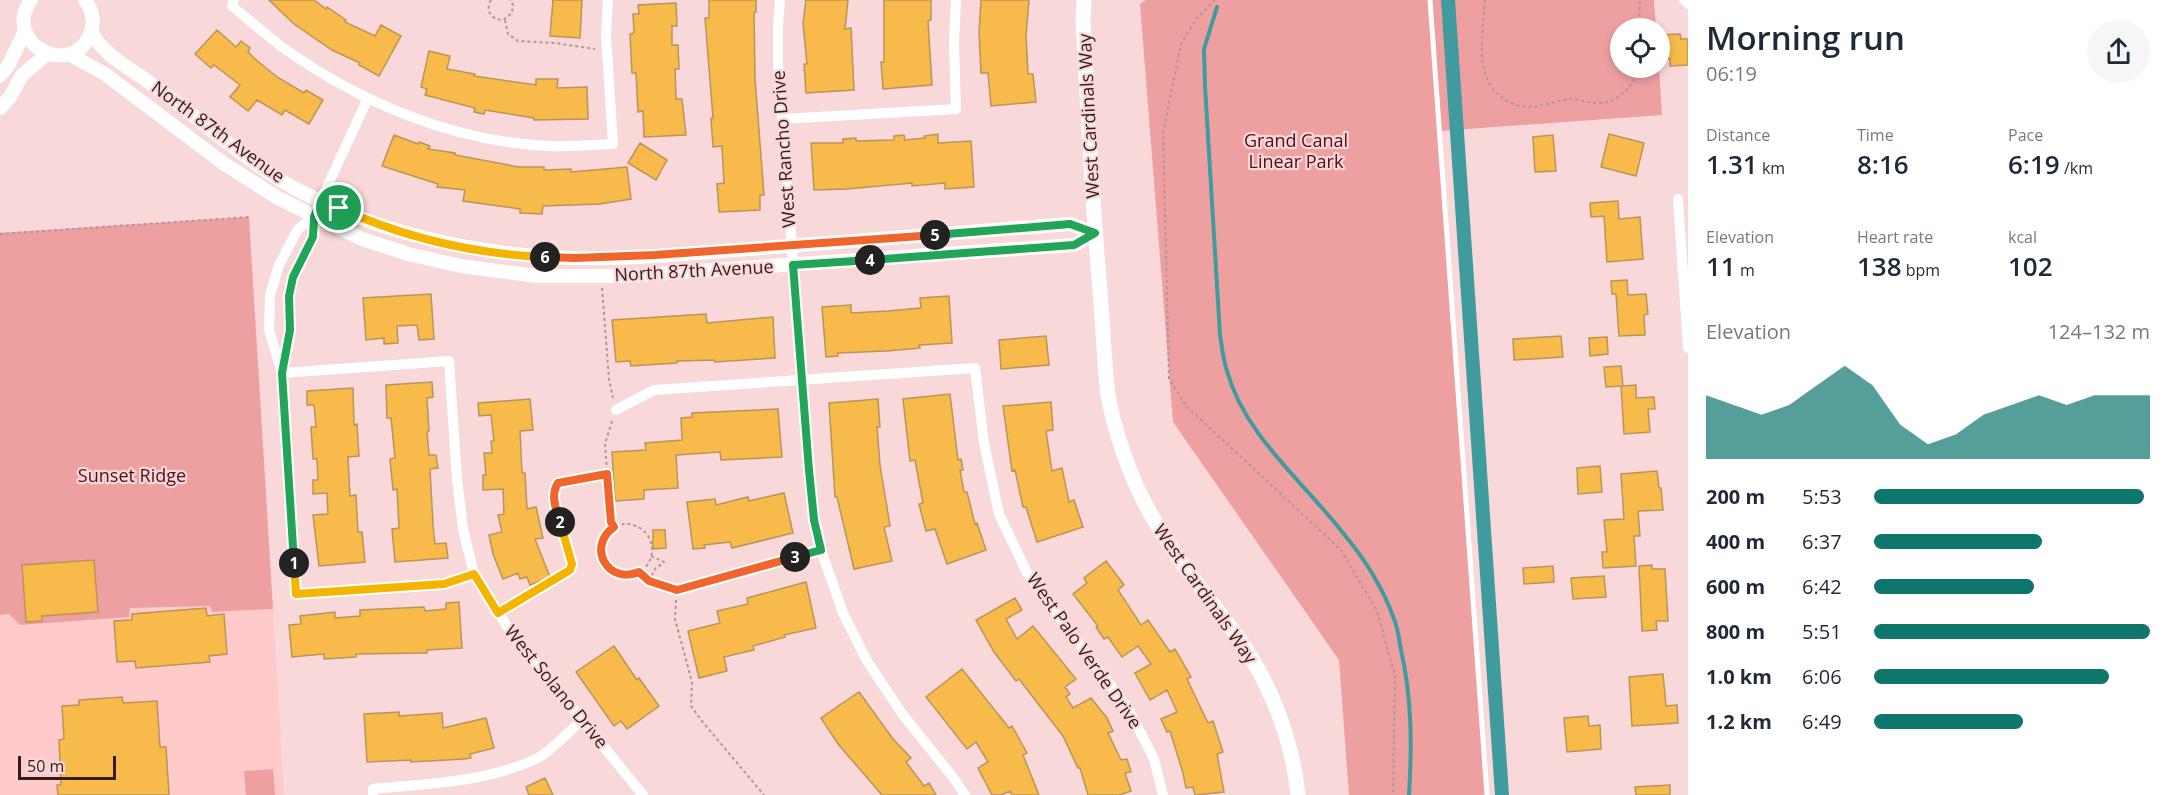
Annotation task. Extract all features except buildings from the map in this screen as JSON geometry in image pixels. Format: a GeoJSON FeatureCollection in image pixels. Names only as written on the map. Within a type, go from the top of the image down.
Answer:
{"type":"FeatureCollection","features":[{"type":"Feature","properties":{"kind":"main road","name":"West Cardinals Way"},"geometry":{"type":"LineString","coordinates":[[1084,0],[1083,20],[1095,233],[1108,396],[1118,438],[1134,480],[1174,554],[1237,637],[1257,669],[1283,723],[1298,795]]}},
{"type":"Feature","properties":{"kind":"street"},"geometry":{"type":"LineString","coordinates":[[0,76],[8,66],[25,31],[25,12],[31,0]]}},
{"type":"Feature","properties":{"kind":"street"},"geometry":{"type":"LineString","coordinates":[[233,3],[282,46],[330,78],[398,112],[477,137],[549,146],[613,144],[606,48],[608,0]]}},
{"type":"Feature","properties":{"kind":"street","name":"West Rancho Drive"},"geometry":{"type":"LineString","coordinates":[[780,0],[778,63],[814,520],[821,550],[843,613],[867,661],[903,715],[965,795]]}},
{"type":"Feature","properties":{"kind":"street"},"geometry":{"type":"LineString","coordinates":[[783,119],[956,109],[954,44],[956,0]]}},
{"type":"Feature","properties":{"kind":"street"},"geometry":{"type":"LineString","coordinates":[[25,31],[30,41],[47,54],[58,56],[69,54],[78,50],[86,42],[91,32],[93,21],[91,4]]}},
{"type":"Feature","properties":{"kind":"street","name":"North 87th Avenue"},"geometry":{"type":"LineString","coordinates":[[91,32],[96,41],[114,59],[155,86],[247,157],[285,183],[350,213],[404,232],[473,249],[528,256],[575,258],[792,246],[1070,224],[1095,233]]}},
{"type":"Feature","properties":{"kind":"street"},"geometry":{"type":"LineString","coordinates":[[0,108],[10,97],[22,75],[47,54]]}},
{"type":"Feature","properties":{"kind":"street","name":"North 87th Avenue"},"geometry":{"type":"LineString","coordinates":[[69,54],[105,74],[205,150],[252,182],[314,217],[362,240],[408,254],[461,266],[537,276],[601,276],[1074,245],[1095,233]]}},
{"type":"Feature","properties":{"kind":"street"},"geometry":{"type":"LineString","coordinates":[[282,373],[290,330],[289,307],[293,277],[313,237],[314,217],[321,200],[368,98]]}},
{"type":"Feature","properties":{"kind":"street"},"geometry":{"type":"LineString","coordinates":[[1678,199],[1688,348]]}},
{"type":"Feature","properties":{"kind":"street"},"geometry":{"type":"LineString","coordinates":[[314,217],[298,229],[279,265],[269,306],[269,330],[282,373],[296,594],[444,584],[474,574]]}},
{"type":"Feature","properties":{"kind":"street"},"geometry":{"type":"LineString","coordinates":[[269,306],[289,307]]}},
{"type":"Feature","properties":{"kind":"street","name":"West Solano Drive"},"geometry":{"type":"LineString","coordinates":[[282,373],[449,361],[456,479],[463,529],[474,574],[512,634],[643,795]]}},
{"type":"Feature","properties":{"kind":"street","name":"West Palo Verde Drive"},"geometry":{"type":"LineString","coordinates":[[802,381],[975,368],[984,443],[999,514],[1028,574],[1129,710],[1154,759],[1162,795]]}},
{"type":"Feature","properties":{"kind":"street"},"geometry":{"type":"LineString","coordinates":[[616,410],[654,390],[802,381]]}},
{"type":"Feature","properties":{"kind":"street"},"geometry":{"type":"LineString","coordinates":[[677,590],[821,550]]}},
{"type":"Feature","properties":{"kind":"street"},"geometry":{"type":"LineString","coordinates":[[373,792],[493,774],[538,758],[582,720]]}},
{"type":"Feature","properties":{"kind":"lane"},"geometry":{"type":"LineString","coordinates":[[1430,0],[1487,795]]}},
{"type":"Feature","properties":{"kind":"path"},"geometry":{"type":"LineString","coordinates":[[491,0],[488,9],[492,16],[499,20],[505,20],[512,13],[513,5],[510,0]]}},
{"type":"Feature","properties":{"kind":"path"},"geometry":{"type":"LineString","coordinates":[[1215,0],[1196,19],[1181,44],[1163,133],[1169,379],[1186,406],[1341,550],[1377,610],[1395,676],[1393,795]]}},
{"type":"Feature","properties":{"kind":"path"},"geometry":{"type":"LineString","coordinates":[[1485,0],[1483,60],[1485,73],[1491,86],[1504,100],[1521,107],[1535,107],[1571,99],[1597,104],[1605,103],[1627,90],[1636,78]]}},
{"type":"Feature","properties":{"kind":"path"},"geometry":{"type":"LineString","coordinates":[[1639,18],[1640,0]]}},
{"type":"Feature","properties":{"kind":"path"},"geometry":{"type":"LineString","coordinates":[[505,20],[507,34],[518,41],[555,43],[590,49],[606,48]]}},
{"type":"Feature","properties":{"kind":"path"},"geometry":{"type":"LineString","coordinates":[[0,234],[249,216]]}},
{"type":"Feature","properties":{"kind":"path"},"geometry":{"type":"LineString","coordinates":[[601,276],[609,379],[616,410],[606,438],[611,522],[614,527]]}},
{"type":"Feature","properties":{"kind":"path"},"geometry":{"type":"LineString","coordinates":[[498,613],[572,567],[555,505],[555,487],[564,481],[607,474]]}},
{"type":"Feature","properties":{"kind":"path"},"geometry":{"type":"LineString","coordinates":[[631,524],[644,531],[652,545],[651,556],[645,568],[639,572],[622,575],[607,567],[603,560],[601,544],[604,537],[614,527],[631,524]]}},
{"type":"Feature","properties":{"kind":"path"},"geometry":{"type":"LineString","coordinates":[[649,581],[656,568],[664,562],[651,556]]}},
{"type":"Feature","properties":{"kind":"path"},"geometry":{"type":"LineString","coordinates":[[639,572],[649,581],[677,590],[675,619],[692,682],[691,706],[764,795]]}},
{"type":"Feature","properties":{"kind":"shaded area"},"geometry":{"type":"Polygon","coordinates":[[[210,606],[212,612],[273,609],[284,795],[0,795],[0,615],[129,617],[129,608],[210,606]]]}},
{"type":"Feature","properties":{"kind":"green space","name":"Grand Canal Linear Park"},"geometry":{"type":"Polygon","coordinates":[[[1146,0],[1654,0],[1655,18],[1610,18],[1610,78],[1660,78],[1662,115],[1440,131],[1487,795],[1349,795],[1339,660],[1173,422],[1140,4],[1146,0]]]}},
{"type":"Feature","properties":{"kind":"green space","name":"Sunset Ridge"},"geometry":{"type":"Polygon","coordinates":[[[249,217],[273,609],[212,612],[210,606],[130,608],[129,617],[20,625],[9,614],[0,615],[0,233],[249,217]]]}},
{"type":"Feature","properties":{"kind":"green space"},"geometry":{"type":"Polygon","coordinates":[[[273,769],[275,795],[246,795],[244,771],[273,769]]]}},
{"type":"Feature","properties":{"kind":"waterway"},"geometry":{"type":"LineString","coordinates":[[1448,0],[1502,795]]}},
{"type":"Feature","properties":{"kind":"waterway"},"geometry":{"type":"LineString","coordinates":[[1217,7],[1204,49],[1220,335],[1224,362],[1236,394],[1261,437],[1358,553],[1390,607],[1405,668],[1409,704],[1411,740],[1409,795]]}},
{"type":"Feature","properties":{"kind":"route"},"geometry":{"type":"LineString","coordinates":[[321,200],[339,208],[381,225],[456,246],[528,256],[575,258],[792,246],[1070,224],[1095,233],[1074,245],[793,265],[809,470],[814,520],[821,550],[677,590],[649,581],[639,572],[622,575],[607,567],[603,560],[601,544],[604,537],[614,527],[611,522],[607,474],[564,481],[555,487],[554,497],[572,567],[498,613],[474,574],[444,584],[296,594],[282,373],[290,330],[289,296],[293,277],[313,237],[314,217],[321,200]]}}]}
